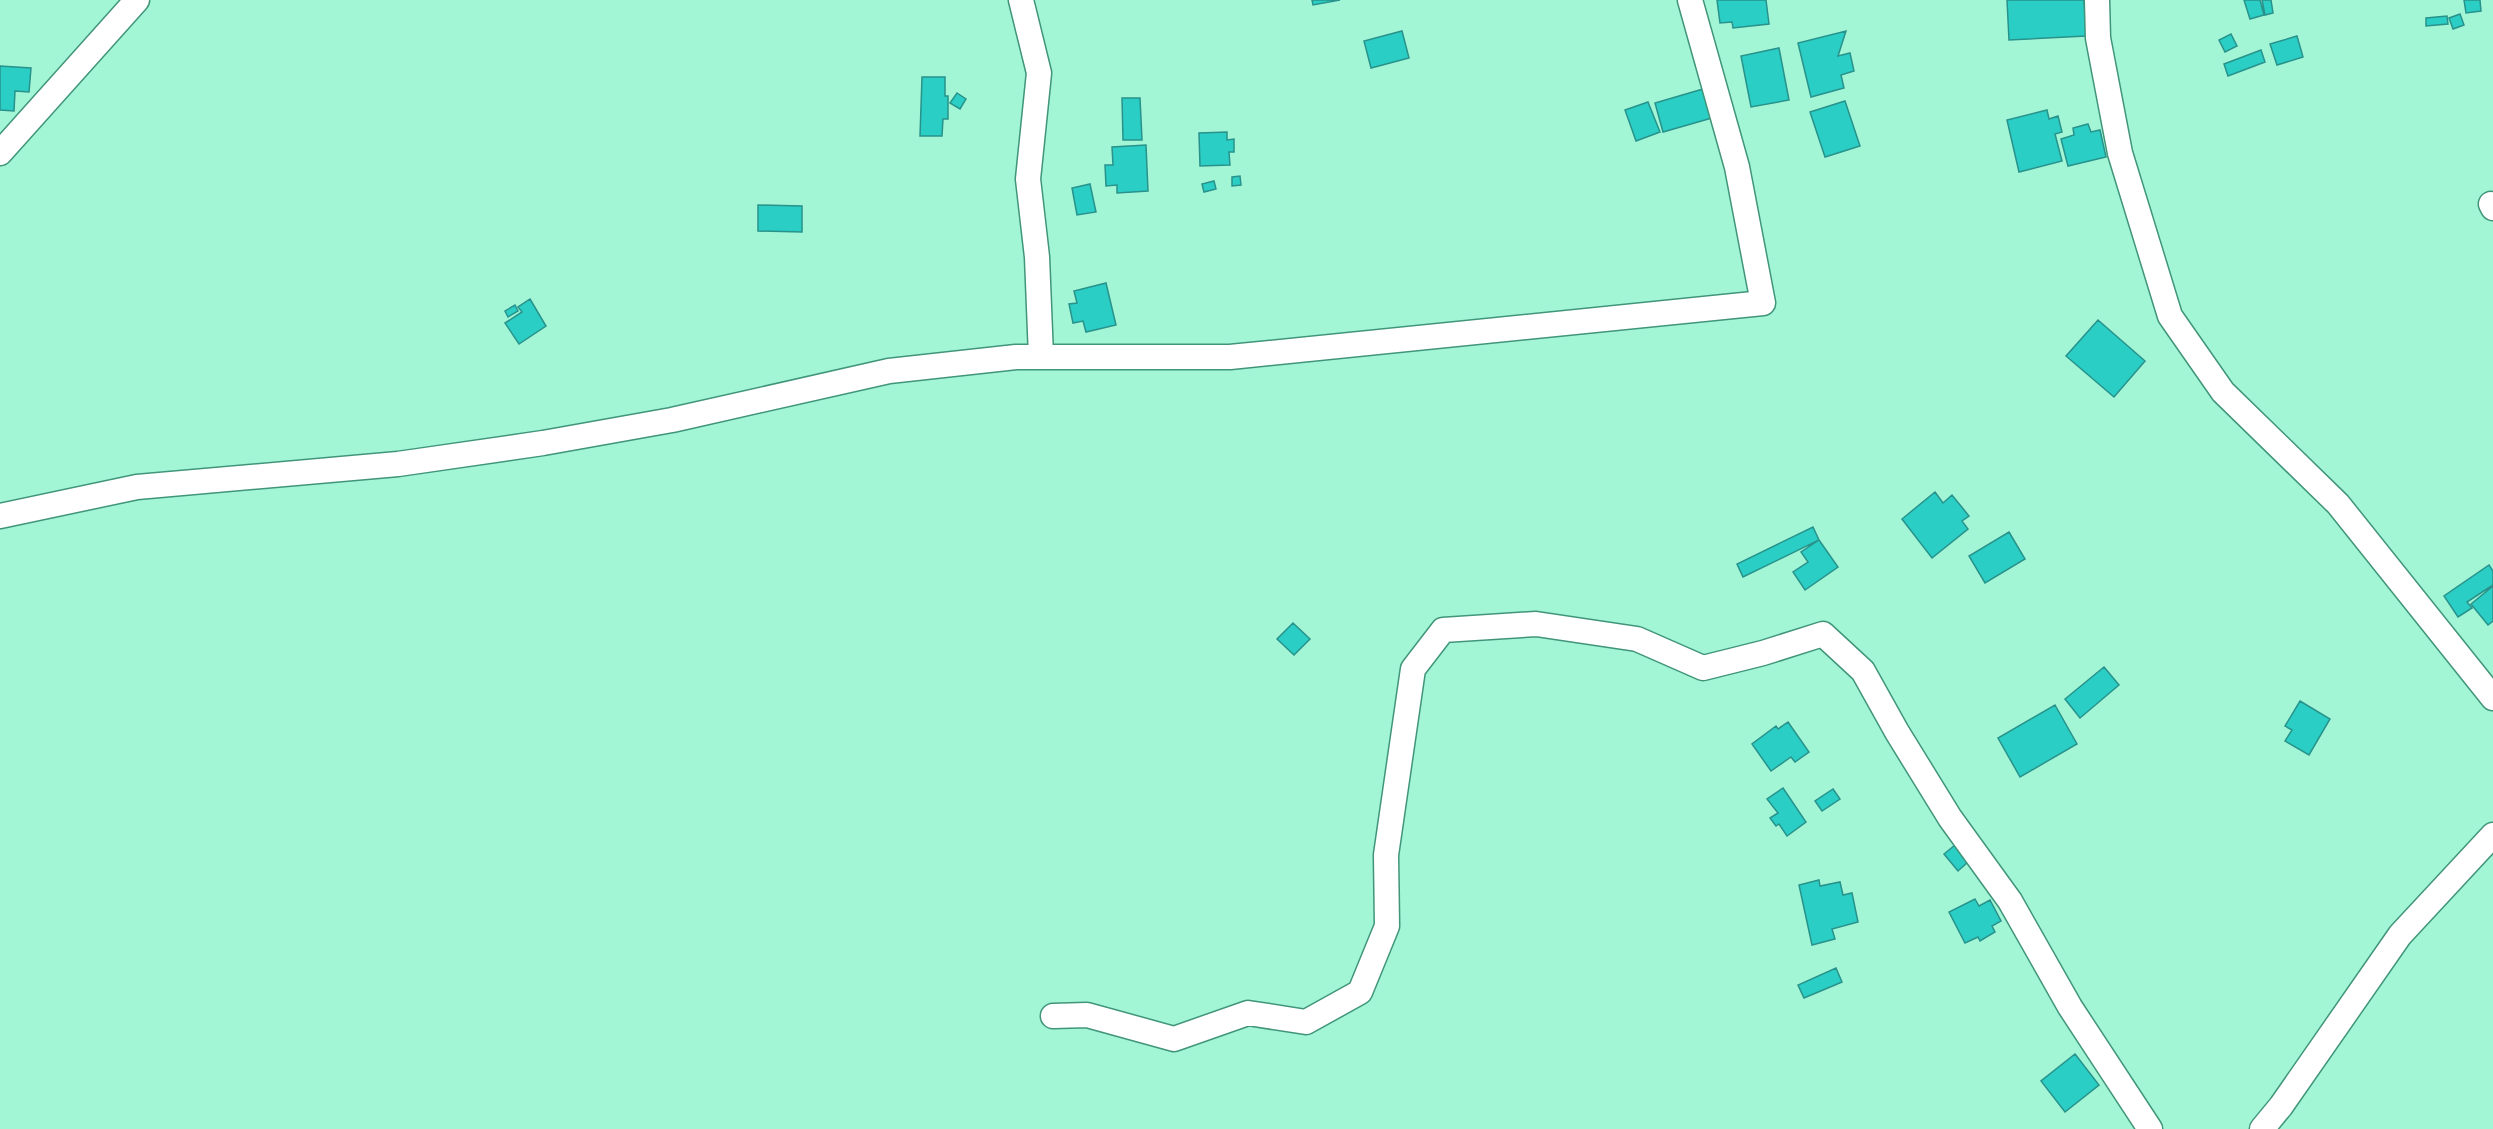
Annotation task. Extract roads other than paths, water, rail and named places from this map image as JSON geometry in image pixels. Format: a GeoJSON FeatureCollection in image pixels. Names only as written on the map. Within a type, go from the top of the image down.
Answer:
{"type":"FeatureCollection","features":[{"type":"Feature","properties":{"kind":"street"},"geometry":{"type":"LineString","coordinates":[[0,153],[137,0]]}},
{"type":"Feature","properties":{"kind":"street"},"geometry":{"type":"LineString","coordinates":[[1021,0],[1039,73],[1028,179],[1037,257],[1041,357]]}},
{"type":"Feature","properties":{"kind":"street"},"geometry":{"type":"LineString","coordinates":[[0,516],[137,487],[398,464],[543,443],[672,420],[890,371],[1016,357],[1230,357],[1763,303],[1737,167],[1690,0]]}},
{"type":"Feature","properties":{"kind":"street"},"geometry":{"type":"LineString","coordinates":[[2097,0],[2098,38],[2120,153],[2170,316],[2223,392],[2338,504],[2493,698]]}},
{"type":"Feature","properties":{"kind":"street"},"geometry":{"type":"LineString","coordinates":[[1053,1016],[1087,1015],[1174,1039],[1248,1013],[1306,1022],[1360,992],[1387,926],[1386,855],[1413,669],[1443,630],[1536,624],[1637,639],[1703,668],[1763,653],[1823,634],[1863,671],[1897,732],[1950,818],[2010,901],[2070,1007],[2150,1129]]}},
{"type":"Feature","properties":{"kind":"street"},"geometry":{"type":"LineString","coordinates":[[2262,1129],[2281,1106],[2400,935],[2493,835]]}}]}
